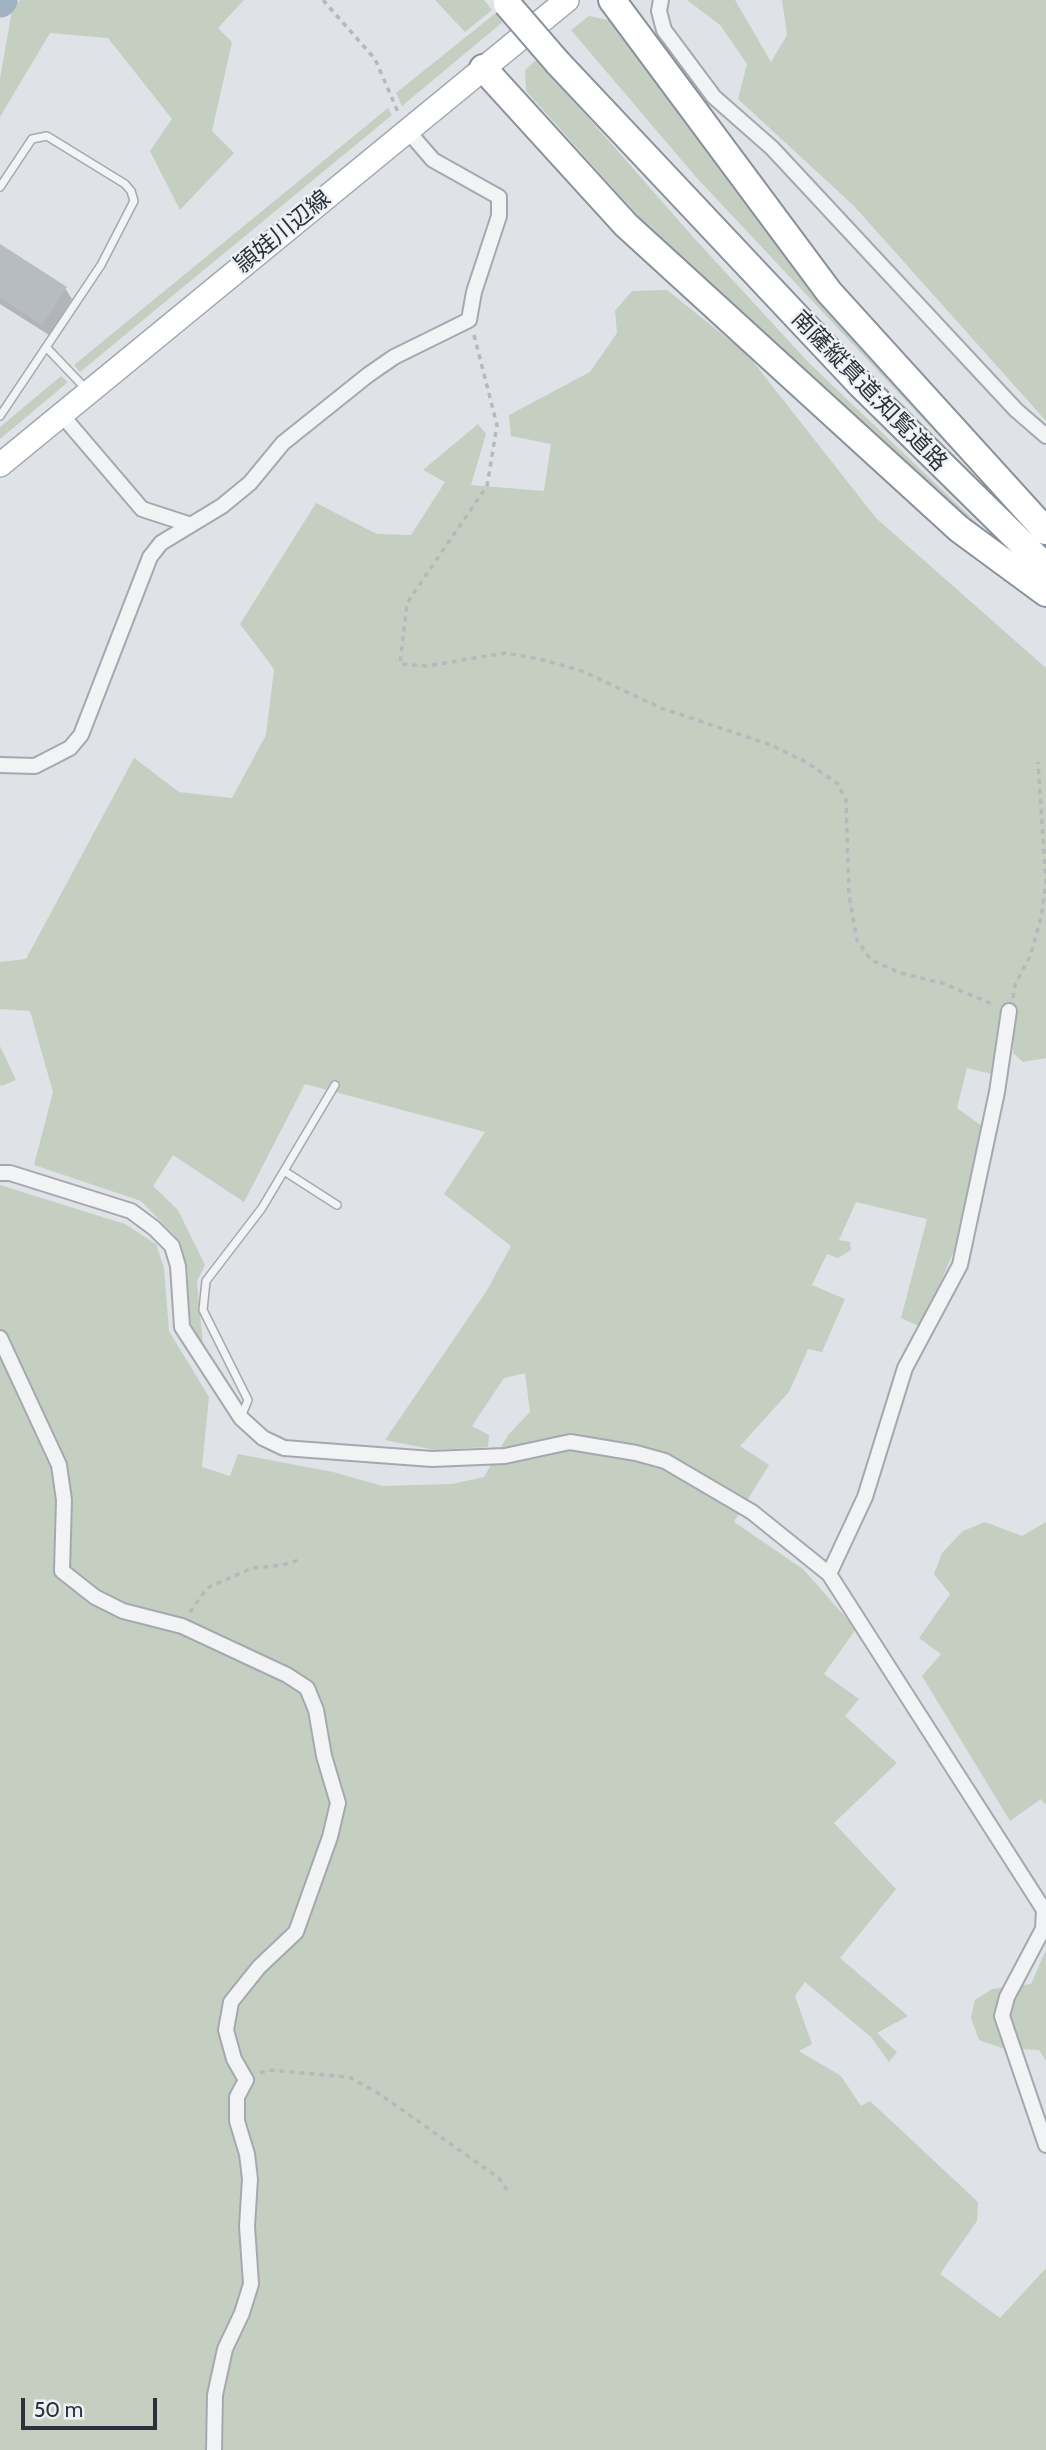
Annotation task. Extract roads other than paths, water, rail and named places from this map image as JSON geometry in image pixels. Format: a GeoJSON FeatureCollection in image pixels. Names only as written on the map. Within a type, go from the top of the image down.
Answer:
{"type":"FeatureCollection","features":[{"type":"Feature","properties":{"kind":"highway"},"geometry":{"type":"LineString","coordinates":[[612,0],[829,292],[1046,531]]}},
{"type":"Feature","properties":{"kind":"highway","name":"南薩縦貫道;知覧道路"},"geometry":{"type":"LineString","coordinates":[[513,1],[861,385],[1046,567]]}},
{"type":"Feature","properties":{"kind":"highway"},"geometry":{"type":"LineString","coordinates":[[483,68],[626,225],[959,529],[1046,593]]}},
{"type":"Feature","properties":{"kind":"main road","name":"頴娃川辺線"},"geometry":{"type":"LineString","coordinates":[[0,465],[567,0]]}},
{"type":"Feature","properties":{"kind":"street"},"geometry":{"type":"LineString","coordinates":[[661,0],[659,11],[664,30],[714,96],[772,148],[1016,410],[1046,436]]}},
{"type":"Feature","properties":{"kind":"street"},"geometry":{"type":"LineString","coordinates":[[0,765],[35,766],[70,748],[81,735],[150,557],[160,543],[222,506],[250,484],[283,443],[368,375],[394,357],[469,320],[474,292],[499,216],[499,197],[433,160],[407,130]]}},
{"type":"Feature","properties":{"kind":"street"},"geometry":{"type":"LineString","coordinates":[[61,414],[142,509],[188,524]]}},
{"type":"Feature","properties":{"kind":"street"},"geometry":{"type":"LineString","coordinates":[[829,1574],[865,1497],[905,1368],[960,1265],[997,1092],[1009,1011]]}},
{"type":"Feature","properties":{"kind":"street"},"geometry":{"type":"LineString","coordinates":[[0,1173],[10,1173],[131,1211],[172,1246],[178,1266],[183,1327],[241,1418],[263,1438],[284,1448],[432,1460],[505,1456],[570,1443],[636,1453],[665,1461],[752,1512],[829,1574],[1044,1910],[1044,1929],[1007,1997],[1002,2016],[1046,2145]]}},
{"type":"Feature","properties":{"kind":"street"},"geometry":{"type":"LineString","coordinates":[[0,1338],[58,1465],[64,1500],[62,1571],[95,1597],[122,1611],[182,1626],[286,1675],[307,1689],[316,1710],[324,1756],[338,1803],[330,1837],[296,1932],[259,1967],[231,2002],[226,2029],[234,2059],[246,2080],[237,2097],[237,2120],[247,2154],[250,2179],[247,2226],[251,2284],[242,2313],[225,2348],[215,2395],[214,2450]]}},
{"type":"Feature","properties":{"kind":"lane"},"geometry":{"type":"LineString","coordinates":[[0,187],[28,144],[42,135],[52,138],[125,184],[133,195],[131,213],[47,348],[0,416]]}},
{"type":"Feature","properties":{"kind":"lane"},"geometry":{"type":"LineString","coordinates":[[47,348],[89,392]]}},
{"type":"Feature","properties":{"kind":"lane"},"geometry":{"type":"LineString","coordinates":[[241,1418],[248,1400],[203,1310],[206,1280],[221,1257],[262,1208],[335,1085]]}},
{"type":"Feature","properties":{"kind":"lane"},"geometry":{"type":"LineString","coordinates":[[284,1171],[337,1205]]}}]}
